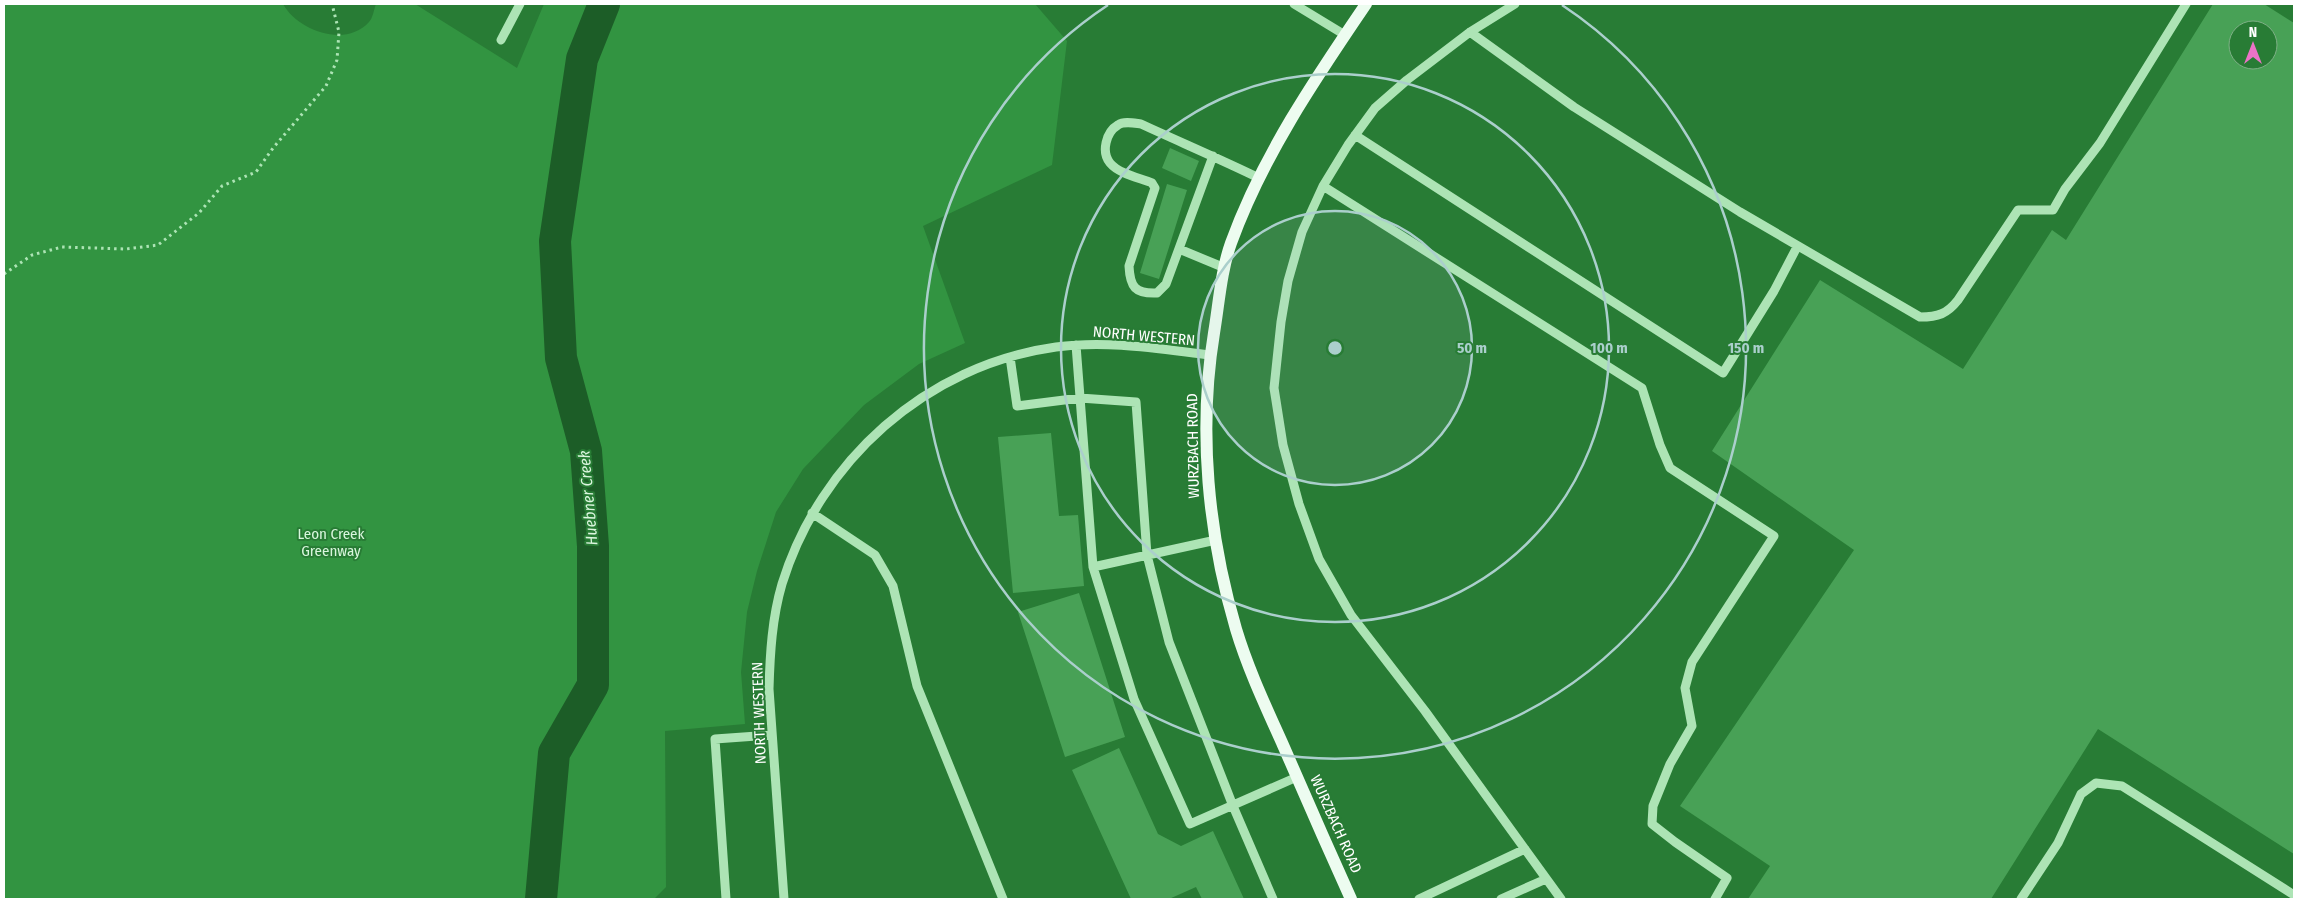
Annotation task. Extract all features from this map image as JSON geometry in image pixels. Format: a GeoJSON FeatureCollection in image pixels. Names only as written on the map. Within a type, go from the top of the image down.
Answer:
{"type":"FeatureCollection","features":[{"type":"Feature","properties":{"kind":"main road","name":"WURZBACH ROAD"},"geometry":{"type":"LineString","coordinates":[[1351,899],[1258,688],[1236,629],[1216,540],[1208,493],[1207,392],[1210,355],[1231,244],[1259,178],[1284,130],[1344,35],[1366,4]]}},
{"type":"Feature","properties":{"kind":"street"},"geometry":{"type":"LineString","coordinates":[[501,40],[520,4]]}},
{"type":"Feature","properties":{"kind":"street"},"geometry":{"type":"LineString","coordinates":[[1294,4],[1344,35]]}},
{"type":"Feature","properties":{"kind":"street"},"geometry":{"type":"LineString","coordinates":[[1515,4],[1470,32],[1407,80],[1375,108],[1355,135],[1323,186],[1302,232],[1288,281],[1277,341],[1274,388],[1283,445],[1299,504],[1319,559],[1351,615],[1425,711],[1561,899]]}},
{"type":"Feature","properties":{"kind":"street"},"geometry":{"type":"LineString","coordinates":[[1470,32],[1574,107],[1797,247],[1920,316],[1938,316],[1950,310],[2018,210],[2053,210],[2065,189],[2100,143],[2186,4]]}},
{"type":"Feature","properties":{"kind":"street"},"geometry":{"type":"LineString","coordinates":[[1212,156],[1166,284],[1157,293],[1144,294],[1136,289],[1130,278],[1129,266],[1155,188],[1152,183],[1119,169],[1109,162],[1105,147],[1108,134],[1118,124],[1129,122],[1141,124],[1212,156],[1259,178]]}},
{"type":"Feature","properties":{"kind":"street"},"geometry":{"type":"LineString","coordinates":[[1355,135],[1723,373],[1774,291],[1797,247]]}},
{"type":"Feature","properties":{"kind":"street"},"geometry":{"type":"LineString","coordinates":[[1323,186],[1642,388],[1660,446],[1670,468],[1774,536],[1692,662],[1685,688],[1692,726],[1670,764],[1653,806],[1652,824],[1674,842],[1727,878],[1715,899]]}},
{"type":"Feature","properties":{"kind":"street"},"geometry":{"type":"LineString","coordinates":[[1179,248],[1225,268]]}},
{"type":"Feature","properties":{"kind":"street"},"geometry":{"type":"LineString","coordinates":[[1076,345],[1093,567],[1134,698],[1190,824],[1297,777]]}},
{"type":"Feature","properties":{"kind":"street","name":"NORTH WESTERN"},"geometry":{"type":"LineString","coordinates":[[784,899],[769,689],[770,654],[774,620],[782,586],[793,553],[812,513],[847,463],[870,438],[925,395],[956,378],[1010,357],[1055,347],[1076,345],[1125,345],[1210,355]]}},
{"type":"Feature","properties":{"kind":"street"},"geometry":{"type":"LineString","coordinates":[[1010,357],[1017,406],[1080,398],[1136,402],[1147,555],[1169,642],[1233,806],[1273,899]]}},
{"type":"Feature","properties":{"kind":"street"},"geometry":{"type":"LineString","coordinates":[[812,513],[875,555],[893,586],[917,686],[1003,899]]}},
{"type":"Feature","properties":{"kind":"street"},"geometry":{"type":"LineString","coordinates":[[1093,567],[1216,540]]}},
{"type":"Feature","properties":{"kind":"street"},"geometry":{"type":"LineString","coordinates":[[726,899],[715,739],[772,735]]}},
{"type":"Feature","properties":{"kind":"street"},"geometry":{"type":"LineString","coordinates":[[2021,899],[2058,843],[2080,794],[2096,783],[2122,786],[2294,895]]}},
{"type":"Feature","properties":{"kind":"street"},"geometry":{"type":"LineString","coordinates":[[1419,899],[1525,849]]}},
{"type":"Feature","properties":{"kind":"street"},"geometry":{"type":"LineString","coordinates":[[1501,899],[1546,879]]}},
{"type":"Feature","properties":{"kind":"path"},"geometry":{"type":"LineString","coordinates":[[4,274],[32,255],[62,247],[126,249],[158,245],[199,213],[222,186],[256,172],[273,148],[326,86],[337,60],[339,32],[332,4]]}},
{"type":"Feature","properties":{"kind":"green space","name":"Leon Creek Greenway"},"geometry":{"type":"Polygon","coordinates":[[[4,4],[283,4],[290,14],[300,22],[323,33],[336,35],[348,34],[359,30],[369,22],[376,4],[415,4],[517,68],[544,4],[1035,4],[1067,41],[1052,165],[923,226],[965,343],[919,364],[864,405],[803,469],[776,512],[757,571],[747,612],[741,672],[745,724],[665,731],[666,887],[654,899],[4,899],[4,4]]]}},
{"type":"Feature","properties":{"kind":"building"},"geometry":{"type":"Polygon","coordinates":[[[2213,4],[2264,4],[2294,23],[2294,854],[2098,729],[1991,899],[1748,899],[1770,866],[1680,806],[1854,550],[1712,451],[1820,280],[1963,369],[2052,230],[2066,240],[2213,4]]]}},
{"type":"Feature","properties":{"kind":"building"},"geometry":{"type":"Polygon","coordinates":[[[1170,148],[1199,161],[1191,181],[1162,168],[1170,148]]]}},
{"type":"Feature","properties":{"kind":"building"},"geometry":{"type":"Polygon","coordinates":[[[1167,184],[1187,190],[1159,279],[1140,273],[1167,184]]]}},
{"type":"Feature","properties":{"kind":"building"},"geometry":{"type":"Polygon","coordinates":[[[1051,433],[1059,516],[1078,515],[1084,586],[1013,593],[998,437],[1051,433]]]}},
{"type":"Feature","properties":{"kind":"building"},"geometry":{"type":"Polygon","coordinates":[[[1079,593],[1125,737],[1065,757],[1018,612],[1079,593]]]}},
{"type":"Feature","properties":{"kind":"building"},"geometry":{"type":"Polygon","coordinates":[[[1119,748],[1158,834],[1181,846],[1213,831],[1244,899],[1202,899],[1196,887],[1169,899],[1131,899],[1072,770],[1119,748]]]}},
{"type":"Feature","properties":{"kind":"waterway","name":"Huebner Creek"},"geometry":{"type":"LineString","coordinates":[[541,899],[554,753],[593,685],[593,546],[586,451],[561,358],[555,241],[582,59],[604,4]]}}]}
